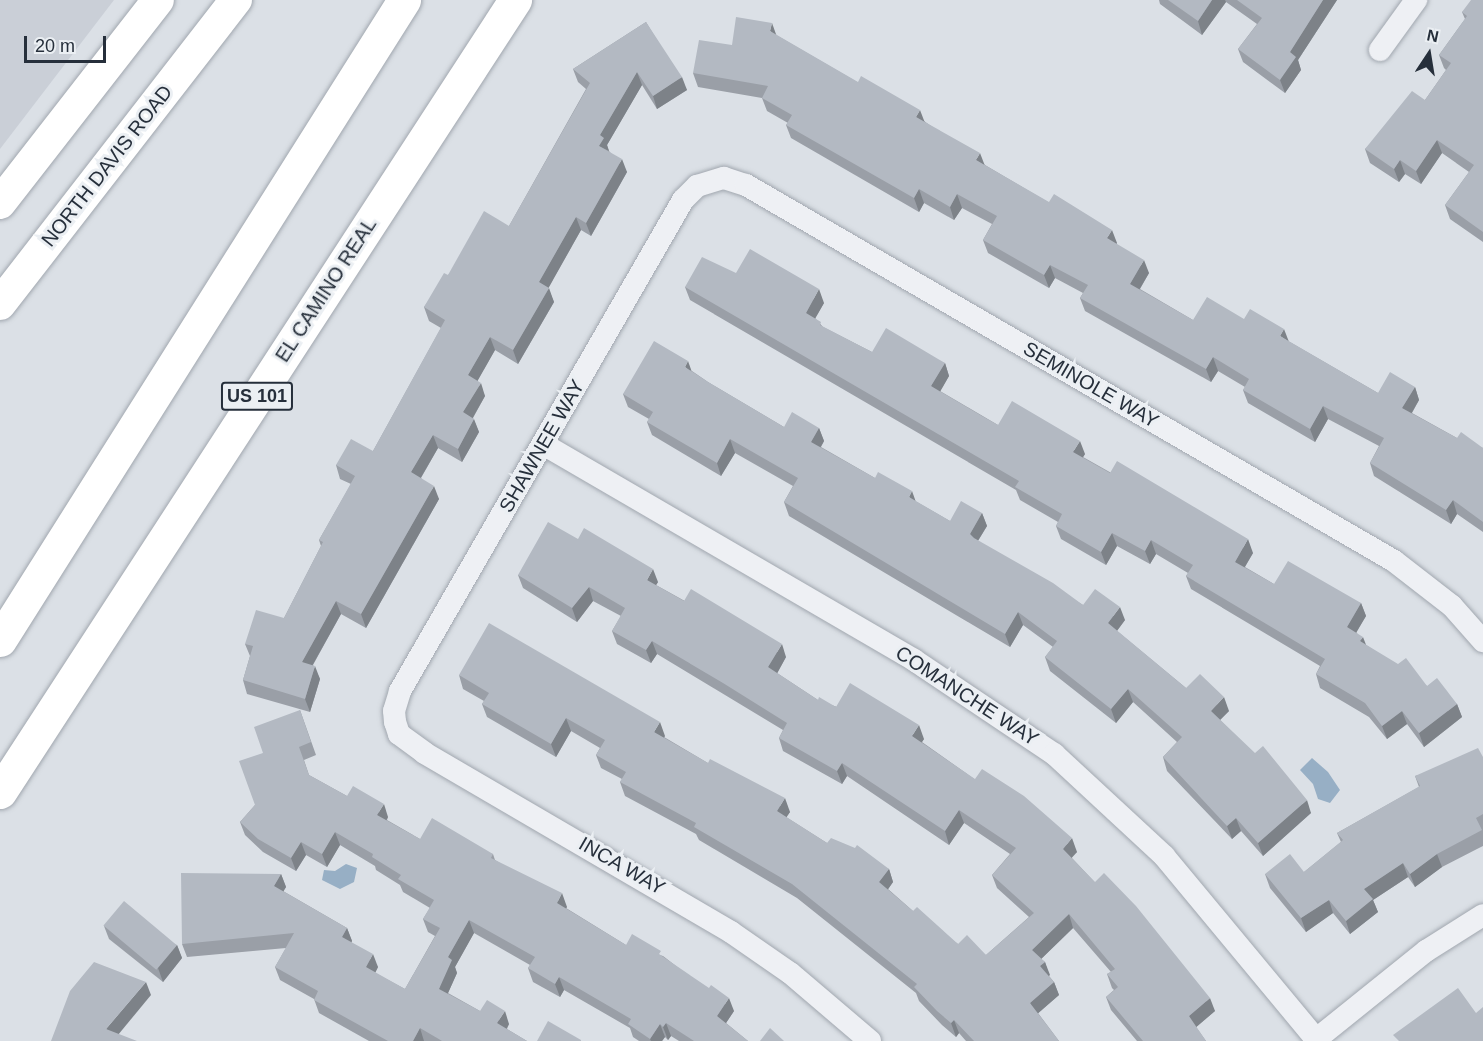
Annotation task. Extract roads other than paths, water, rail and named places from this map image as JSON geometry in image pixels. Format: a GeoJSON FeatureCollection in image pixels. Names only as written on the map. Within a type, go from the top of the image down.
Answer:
{"type":"FeatureCollection","features":[{"type":"Feature","properties":{"kind":"highway"},"geometry":{"type":"LineString","coordinates":[[0,640],[404,0]]}},
{"type":"Feature","properties":{"kind":"highway","name":"EL CAMINO REAL"},"geometry":{"type":"LineString","coordinates":[[0,792],[515,0]]}},
{"type":"Feature","properties":{"kind":"main road"},"geometry":{"type":"LineString","coordinates":[[0,203],[158,0]]}},
{"type":"Feature","properties":{"kind":"main road","name":"NORTH DAVIS ROAD"},"geometry":{"type":"LineString","coordinates":[[0,304],[236,0]]}},
{"type":"Feature","properties":{"kind":"street"},"geometry":{"type":"LineString","coordinates":[[1380,50],[1416,0]]}},
{"type":"Feature","properties":{"kind":"street","name":"SEMINOLE WAY"},"geometry":{"type":"LineString","coordinates":[[683,200],[697,186],[714,179],[746,185],[1394,561],[1452,606],[1483,641]]}},
{"type":"Feature","properties":{"kind":"street","name":"SHAWNEE WAY"},"geometry":{"type":"LineString","coordinates":[[400,692],[683,200]]}},
{"type":"Feature","properties":{"kind":"street","name":"COMANCHE WAY"},"geometry":{"type":"LineString","coordinates":[[543,444],[957,686],[1054,754],[1164,856],[1315,1040]]}},
{"type":"Feature","properties":{"kind":"street","name":"INCA WAY"},"geometry":{"type":"LineString","coordinates":[[400,692],[394,711],[395,722],[399,734],[410,744],[731,932],[790,973],[870,1041]]}},
{"type":"Feature","properties":{"kind":"street"},"geometry":{"type":"LineString","coordinates":[[1315,1040],[1426,951],[1483,915]]}},
{"type":"Feature","properties":{"kind":"water"},"geometry":{"type":"Polygon","coordinates":[[[1312,758],[1328,772],[1340,790],[1330,803],[1318,799],[1313,784],[1300,770],[1312,758]]]}},
{"type":"Feature","properties":{"kind":"water"},"geometry":{"type":"Polygon","coordinates":[[[346,864],[357,868],[354,882],[340,889],[322,880],[324,870],[335,871],[346,864]]]}}]}
